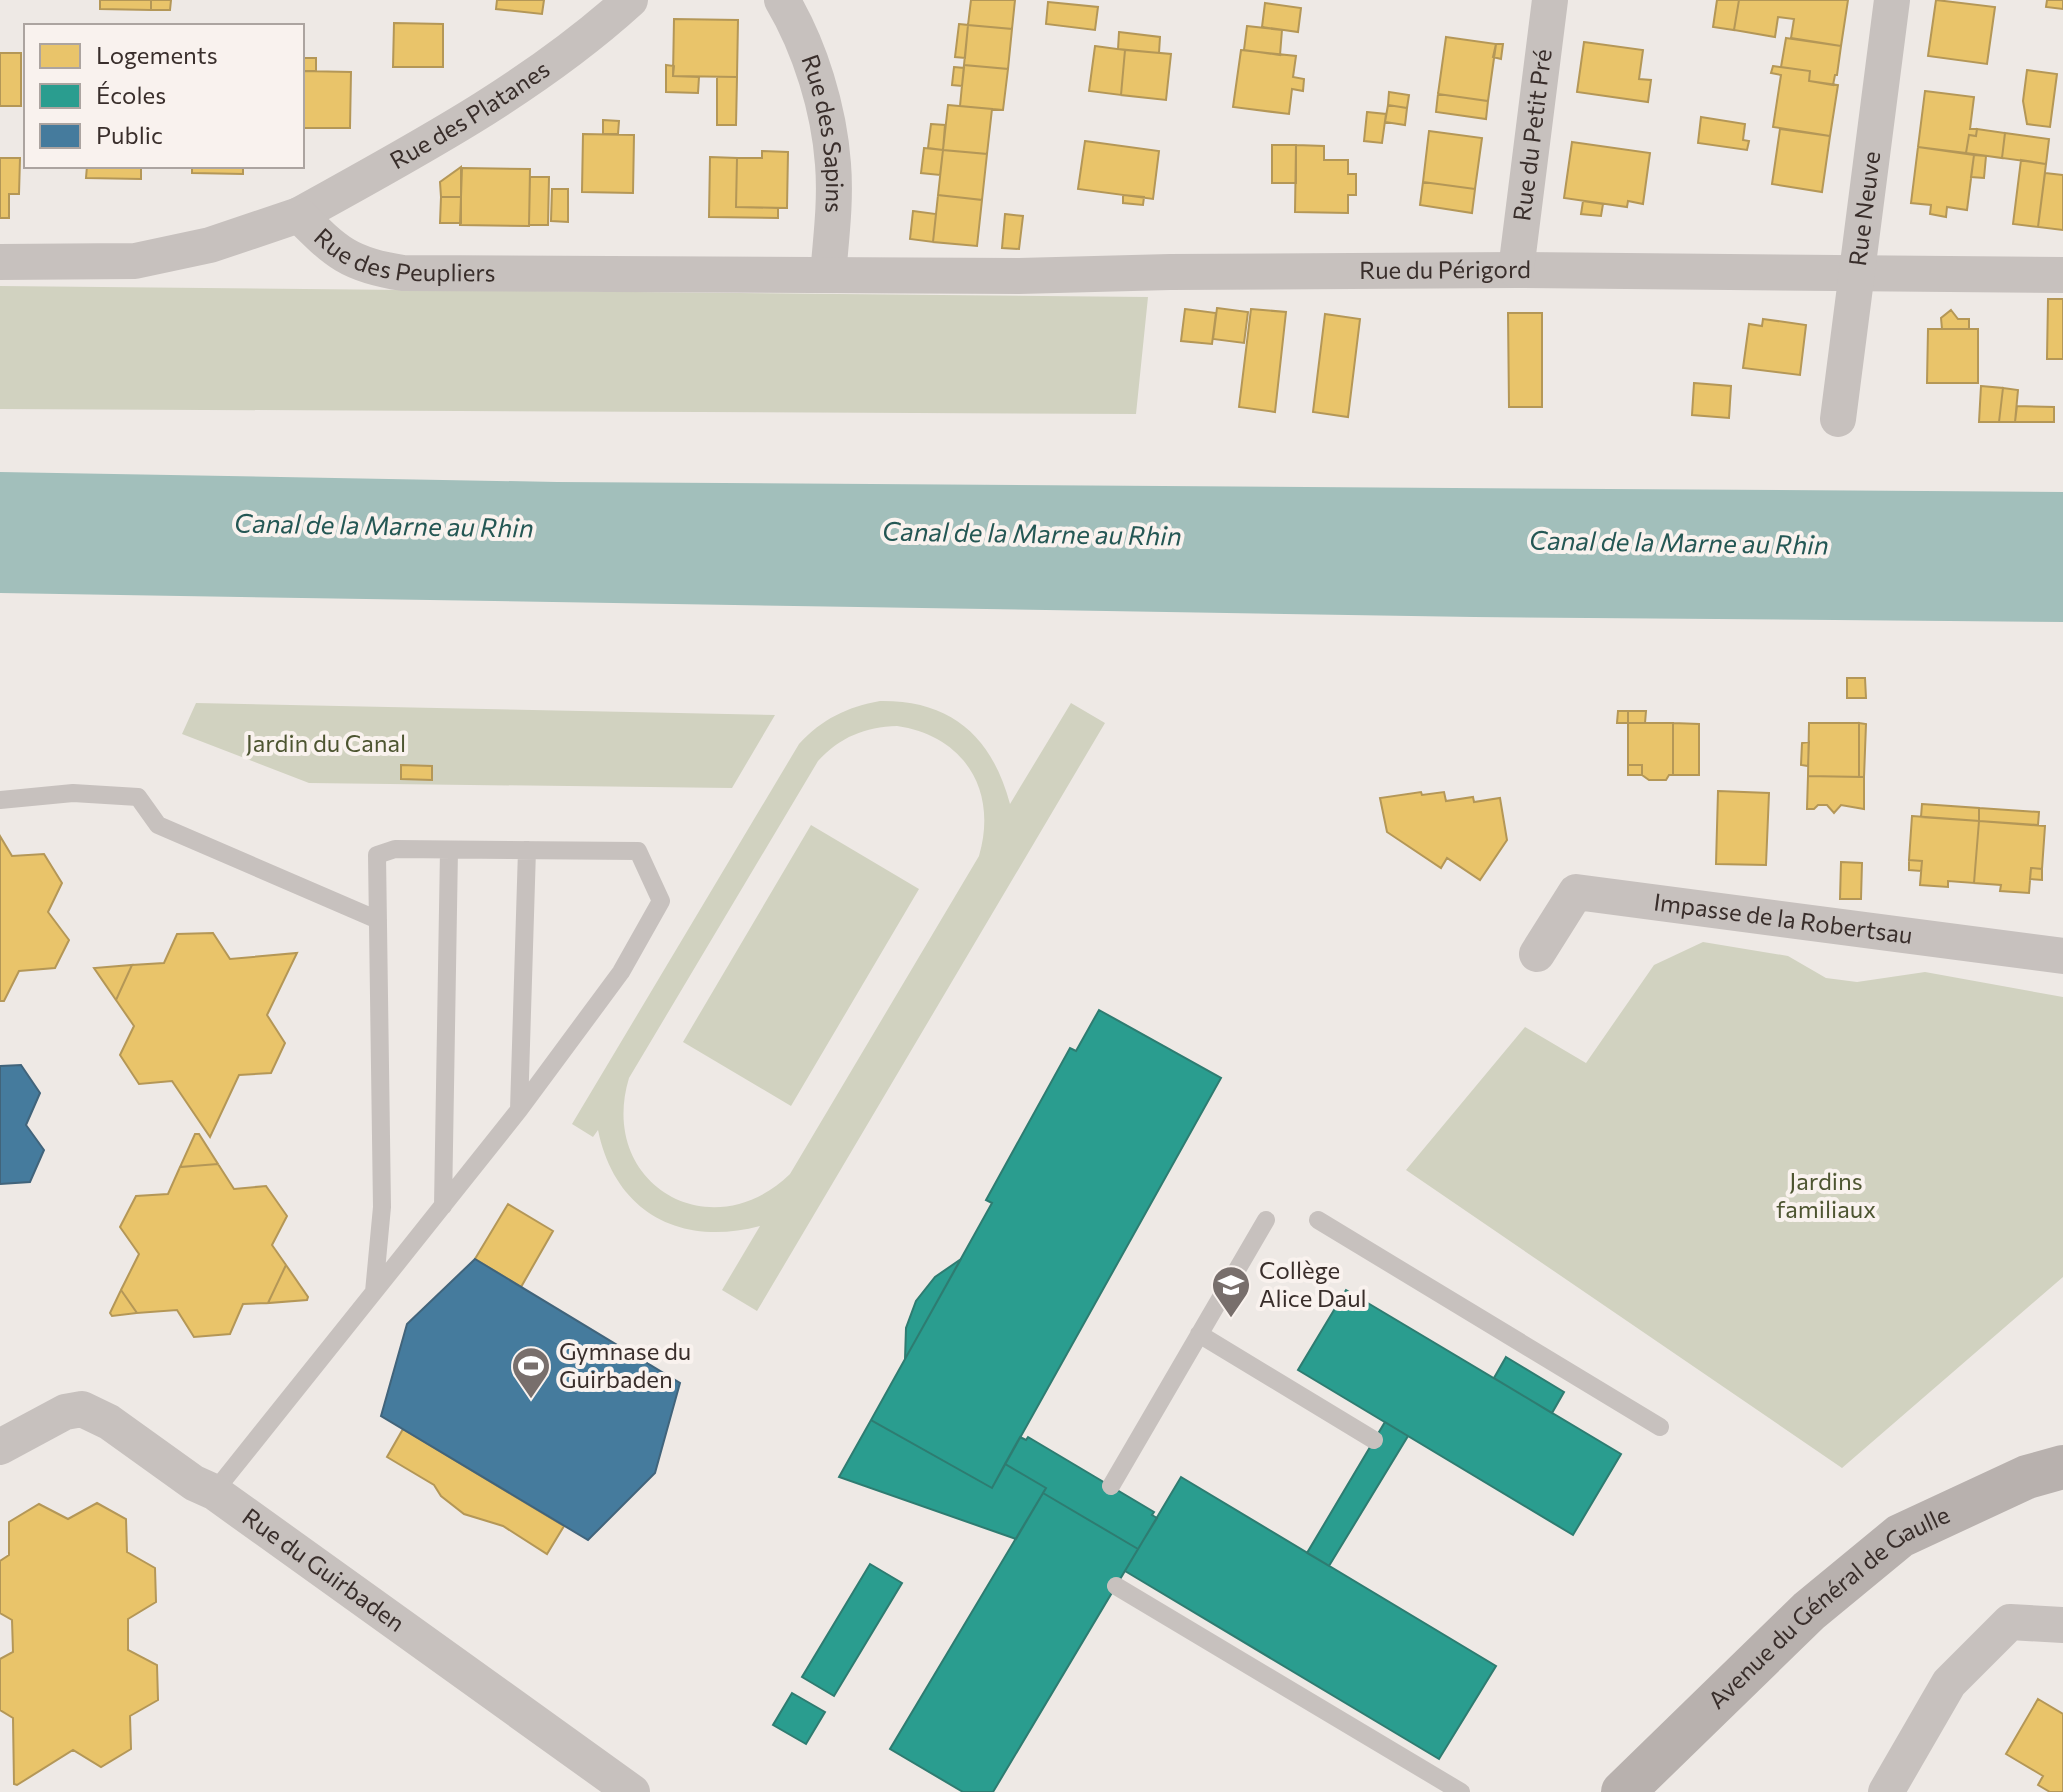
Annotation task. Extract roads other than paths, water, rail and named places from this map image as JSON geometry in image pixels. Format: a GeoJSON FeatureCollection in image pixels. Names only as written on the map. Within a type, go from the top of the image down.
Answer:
{"type":"FeatureCollection","features":[{"type":"Feature","properties":{"kind":"street","name":"Rue des Platanes"},"geometry":{"type":"LineString","coordinates":[[299,215],[414,151],[544,71],[630,0]]}},
{"type":"Feature","properties":{"kind":"street","name":"Rue des Sapins"},"geometry":{"type":"LineString","coordinates":[[782,0],[805,50],[828,131],[833,185],[828,275]]}},
{"type":"Feature","properties":{"kind":"street","name":"Rue du Petit Pré"},"geometry":{"type":"LineString","coordinates":[[1516,270],[1550,0]]}},
{"type":"Feature","properties":{"kind":"street","name":"Rue Neuve"},"geometry":{"type":"LineString","coordinates":[[1838,419],[1892,0]]}},
{"type":"Feature","properties":{"kind":"street","name":"Rue des Peupliers"},"geometry":{"type":"LineString","coordinates":[[0,262],[135,261],[210,245],[299,215],[346,258],[372,268],[403,273],[828,275]]}},
{"type":"Feature","properties":{"kind":"street","name":"Rue du Périgord"},"geometry":{"type":"LineString","coordinates":[[828,275],[1516,270],[2063,275]]}},
{"type":"Feature","properties":{"kind":"street","name":"Impasse de la Robertsau"},"geometry":{"type":"LineString","coordinates":[[1537,954],[1576,892],[2063,956]]}},
{"type":"Feature","properties":{"kind":"street","name":"Rue du Guirbaden"},"geometry":{"type":"LineString","coordinates":[[0,1447],[65,1412],[82,1409],[109,1422],[194,1483],[214,1492],[632,1792]]}},
{"type":"Feature","properties":{"kind":"street","name":"Avenue du Général de Gaulle"},"geometry":{"type":"LineString","coordinates":[[1623,1792],[1809,1611],[1900,1536],[2027,1477],[2063,1467]]}},
{"type":"Feature","properties":{"kind":"street"},"geometry":{"type":"LineString","coordinates":[[1886,1792],[1949,1683],[2010,1622],[2063,1625]]}},
{"type":"Feature","properties":{"kind":"lane"},"geometry":{"type":"LineString","coordinates":[[0,800],[73,793],[138,797],[158,825],[378,920]]}},
{"type":"Feature","properties":{"kind":"lane"},"geometry":{"type":"LineString","coordinates":[[214,1492],[443,1206],[519,1110],[621,972],[661,901],[638,851],[395,849],[377,855],[382,1207],[374,1292]]}},
{"type":"Feature","properties":{"kind":"lane"},"geometry":{"type":"LineString","coordinates":[[443,1206],[449,850]]}},
{"type":"Feature","properties":{"kind":"lane"},"geometry":{"type":"LineString","coordinates":[[519,1110],[527,850]]}},
{"type":"Feature","properties":{"kind":"lane"},"geometry":{"type":"LineString","coordinates":[[1111,1486],[1266,1220]]}},
{"type":"Feature","properties":{"kind":"lane"},"geometry":{"type":"LineString","coordinates":[[1318,1220],[1660,1427]]}},
{"type":"Feature","properties":{"kind":"lane"},"geometry":{"type":"LineString","coordinates":[[1199,1334],[1374,1440]]}},
{"type":"Feature","properties":{"kind":"lane"},"geometry":{"type":"LineString","coordinates":[[1116,1586],[1461,1792]]}},
{"type":"Feature","properties":{"kind":"water","name":"Canal de la Marne au Rhin"},"geometry":{"type":"Polygon","coordinates":[[[0,472],[557,482],[2063,492],[2063,622],[1474,617],[0,593],[0,472]]]}},
{"type":"Feature","properties":{"kind":"place","name":"Collège Alice Daul"},"geometry":{"type":"Point","coordinates":[1231,1319]}},
{"type":"Feature","properties":{"kind":"place","name":"Gymnase du Guirbaden"},"geometry":{"type":"Point","coordinates":[531,1400]}},
{"type":"Feature","properties":{"kind":"park label","name":"Jardin du Canal"},"geometry":{"type":"Point","coordinates":[326,744]}},
{"type":"Feature","properties":{"kind":"park label","name":"Jardins familiaux"},"geometry":{"type":"Point","coordinates":[1826,1196]}}]}
